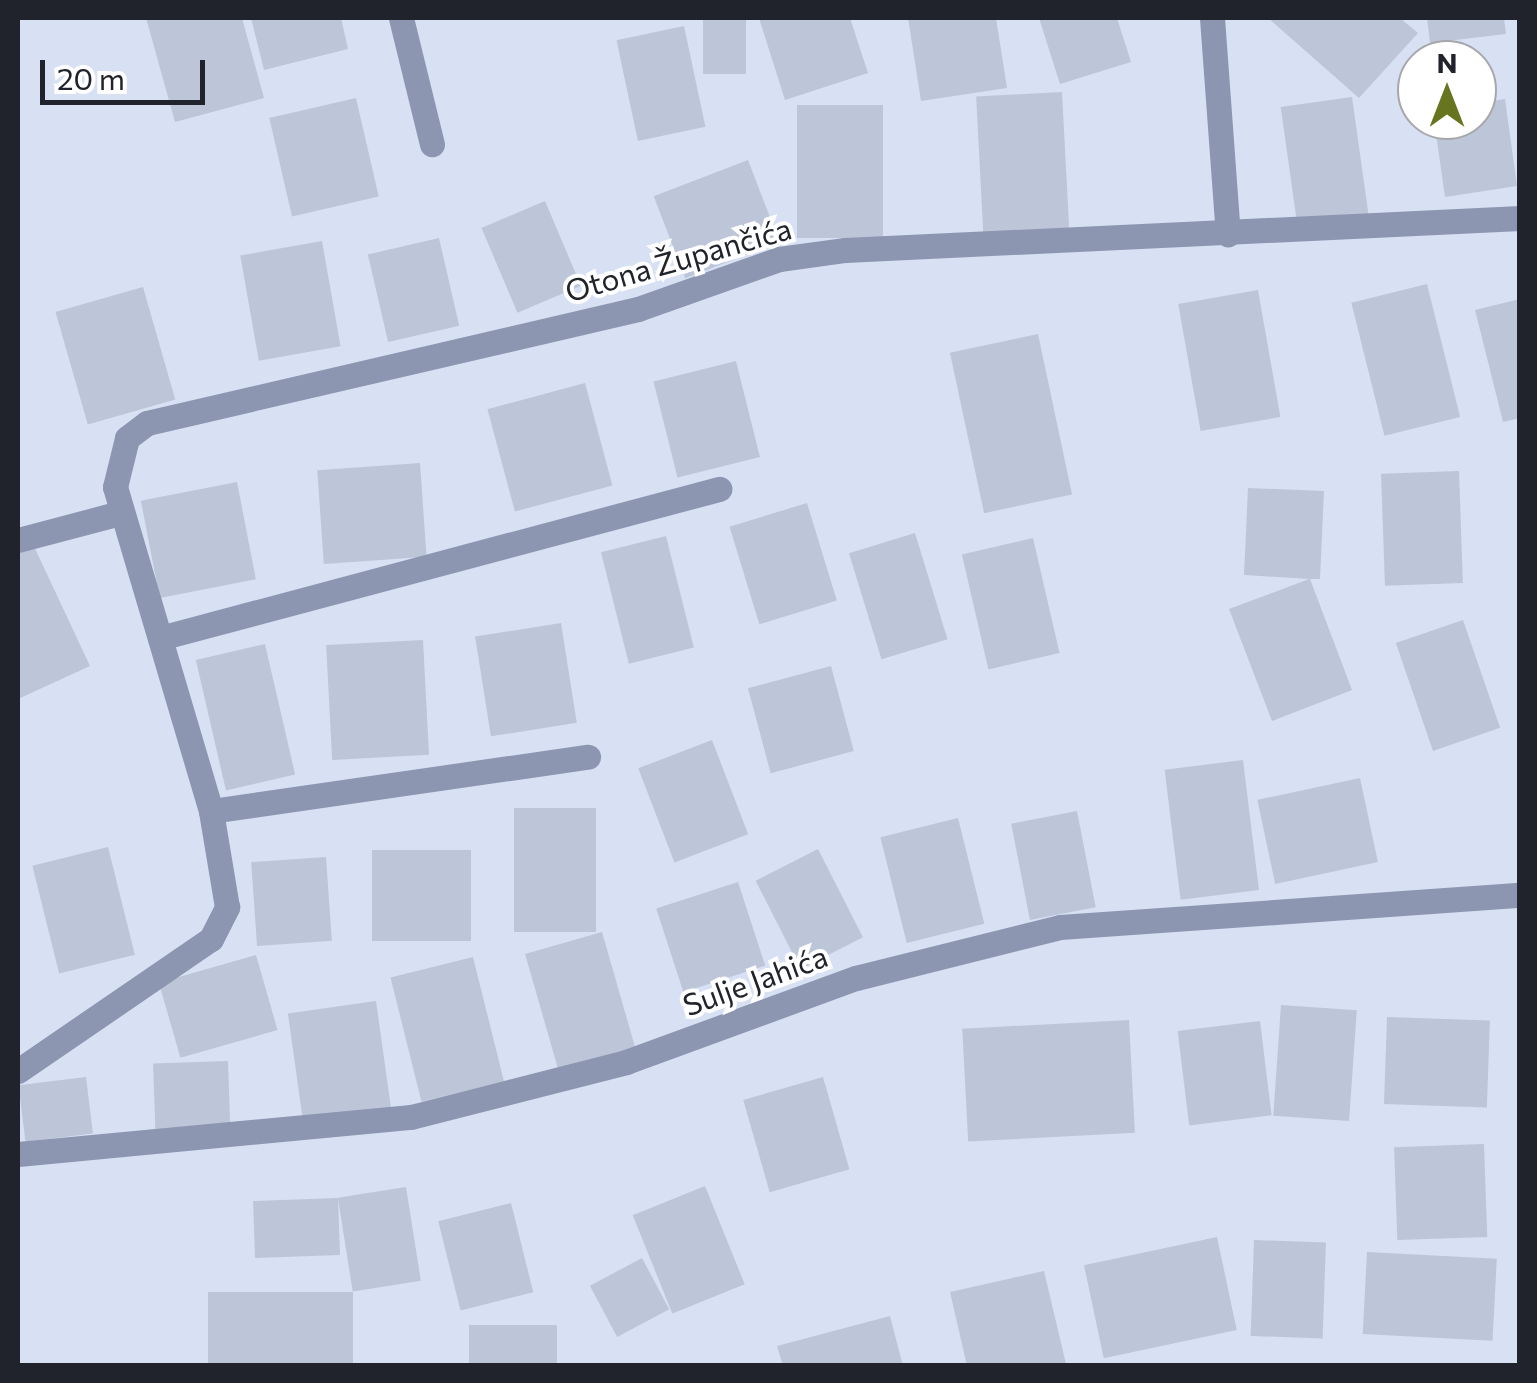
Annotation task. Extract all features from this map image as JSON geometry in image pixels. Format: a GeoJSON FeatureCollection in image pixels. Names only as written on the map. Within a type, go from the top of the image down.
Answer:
{"type":"FeatureCollection","features":[{"type":"Feature","properties":{"kind":"street"},"geometry":{"type":"LineString","coordinates":[[402,18],[432,144]]}},
{"type":"Feature","properties":{"kind":"street"},"geometry":{"type":"LineString","coordinates":[[1212,18],[1228,234]]}},
{"type":"Feature","properties":{"kind":"street","name":"Otona Župančića"},"geometry":{"type":"LineString","coordinates":[[18,1071],[211,938],[227,907],[211,811],[120,513],[118,462],[128,438],[147,423],[638,309],[780,259],[845,250],[1520,218]]}},
{"type":"Feature","properties":{"kind":"street"},"geometry":{"type":"LineString","coordinates":[[160,638],[719,489]]}},
{"type":"Feature","properties":{"kind":"street"},"geometry":{"type":"LineString","coordinates":[[18,540],[120,513]]}},
{"type":"Feature","properties":{"kind":"street"},"geometry":{"type":"LineString","coordinates":[[211,811],[588,756]]}},
{"type":"Feature","properties":{"kind":"street","name":"Sulje Jahića"},"geometry":{"type":"LineString","coordinates":[[18,1154],[411,1117],[626,1062],[856,978],[1060,927],[1520,895]]}},
{"type":"Feature","properties":{"kind":"building"},"geometry":{"type":"Polygon","coordinates":[[[146,18],[242,18],[264,98],[175,122],[146,18]]]}},
{"type":"Feature","properties":{"kind":"building"},"geometry":{"type":"Polygon","coordinates":[[[251,18],[341,18],[348,49],[264,70],[251,18]]]}},
{"type":"Feature","properties":{"kind":"building"},"geometry":{"type":"Polygon","coordinates":[[[703,18],[746,18],[746,74],[703,74],[703,18]]]}},
{"type":"Feature","properties":{"kind":"building"},"geometry":{"type":"Polygon","coordinates":[[[759,18],[850,18],[868,73],[785,100],[759,18]]]}},
{"type":"Feature","properties":{"kind":"building"},"geometry":{"type":"Polygon","coordinates":[[[908,18],[996,18],[1007,88],[921,101],[908,18]]]}},
{"type":"Feature","properties":{"kind":"building"},"geometry":{"type":"Polygon","coordinates":[[[1039,18],[1117,18],[1131,62],[1060,84],[1039,18]]]}},
{"type":"Feature","properties":{"kind":"building"},"geometry":{"type":"Polygon","coordinates":[[[1268,18],[1400,18],[1418,33],[1412,40],[1397,40],[1397,56],[1359,98],[1268,18]]]}},
{"type":"Feature","properties":{"kind":"building"},"geometry":{"type":"Polygon","coordinates":[[[1427,18],[1504,18],[1506,34],[1430,40],[1427,18]]]}},
{"type":"Feature","properties":{"kind":"building"},"geometry":{"type":"Polygon","coordinates":[[[684,26],[705,127],[638,141],[617,40],[684,26]]]}},
{"type":"Feature","properties":{"kind":"building"},"geometry":{"type":"Polygon","coordinates":[[[1062,92],[1069,228],[983,232],[976,97],[1062,92]]]}},
{"type":"Feature","properties":{"kind":"building"},"geometry":{"type":"Polygon","coordinates":[[[1352,97],[1369,219],[1298,229],[1281,107],[1352,97]]]}},
{"type":"Feature","properties":{"kind":"building"},"geometry":{"type":"Polygon","coordinates":[[[356,98],[379,196],[292,216],[269,118],[356,98]]]}},
{"type":"Feature","properties":{"kind":"building"},"geometry":{"type":"Polygon","coordinates":[[[1505,99],[1517,186],[1445,197],[1437,140],[1497,140],[1497,100],[1505,99]]]}},
{"type":"Feature","properties":{"kind":"building"},"geometry":{"type":"Polygon","coordinates":[[[797,105],[883,105],[883,238],[797,238],[797,105]]]}},
{"type":"Feature","properties":{"kind":"building"},"geometry":{"type":"Polygon","coordinates":[[[748,160],[780,242],[685,278],[654,196],[748,160]]]}},
{"type":"Feature","properties":{"kind":"building"},"geometry":{"type":"Polygon","coordinates":[[[545,201],[581,286],[517,313],[481,228],[545,201]]]}},
{"type":"Feature","properties":{"kind":"building"},"geometry":{"type":"Polygon","coordinates":[[[439,238],[459,326],[388,342],[368,254],[439,238]]]}},
{"type":"Feature","properties":{"kind":"building"},"geometry":{"type":"Polygon","coordinates":[[[322,241],[341,346],[259,361],[240,255],[322,241]]]}},
{"type":"Feature","properties":{"kind":"building"},"geometry":{"type":"Polygon","coordinates":[[[1427,284],[1460,417],[1384,436],[1351,303],[1427,284]]]}},
{"type":"Feature","properties":{"kind":"building"},"geometry":{"type":"Polygon","coordinates":[[[143,287],[175,399],[88,425],[56,312],[143,287]]]}},
{"type":"Feature","properties":{"kind":"building"},"geometry":{"type":"Polygon","coordinates":[[[1258,290],[1280,417],[1201,431],[1178,304],[1258,290]]]}},
{"type":"Feature","properties":{"kind":"building"},"geometry":{"type":"Polygon","coordinates":[[[1520,299],[1520,418],[1503,422],[1475,310],[1520,299]]]}},
{"type":"Feature","properties":{"kind":"building"},"geometry":{"type":"Polygon","coordinates":[[[1038,334],[1072,494],[984,513],[950,353],[1038,334]]]}},
{"type":"Feature","properties":{"kind":"building"},"geometry":{"type":"Polygon","coordinates":[[[736,361],[760,457],[677,478],[654,382],[736,361]]]}},
{"type":"Feature","properties":{"kind":"building"},"geometry":{"type":"Polygon","coordinates":[[[585,383],[612,485],[515,512],[487,409],[585,383]]]}},
{"type":"Feature","properties":{"kind":"building"},"geometry":{"type":"Polygon","coordinates":[[[420,463],[427,557],[324,564],[317,470],[420,463]]]}},
{"type":"Feature","properties":{"kind":"building"},"geometry":{"type":"Polygon","coordinates":[[[1459,471],[1463,583],[1385,586],[1381,474],[1459,471]]]}},
{"type":"Feature","properties":{"kind":"building"},"geometry":{"type":"Polygon","coordinates":[[[237,482],[256,579],[160,598],[141,501],[237,482]]]}},
{"type":"Feature","properties":{"kind":"building"},"geometry":{"type":"Polygon","coordinates":[[[1248,488],[1324,491],[1320,579],[1310,579],[1352,690],[1272,721],[1229,609],[1309,579],[1244,575],[1248,488]]]}},
{"type":"Feature","properties":{"kind":"building"},"geometry":{"type":"Polygon","coordinates":[[[807,503],[837,601],[759,624],[730,527],[807,503]]]}},
{"type":"Feature","properties":{"kind":"building"},"geometry":{"type":"Polygon","coordinates":[[[915,533],[947,639],[881,659],[849,553],[915,533]]]}},
{"type":"Feature","properties":{"kind":"building"},"geometry":{"type":"Polygon","coordinates":[[[666,536],[694,648],[629,664],[601,552],[666,536]]]}},
{"type":"Feature","properties":{"kind":"building"},"geometry":{"type":"Polygon","coordinates":[[[1033,538],[1060,653],[988,669],[962,554],[1033,538]]]}},
{"type":"Feature","properties":{"kind":"building"},"geometry":{"type":"Polygon","coordinates":[[[32,542],[90,666],[18,699],[18,549],[32,542]]]}},
{"type":"Feature","properties":{"kind":"building"},"geometry":{"type":"Polygon","coordinates":[[[1463,620],[1500,728],[1433,751],[1396,643],[1463,620]]]}},
{"type":"Feature","properties":{"kind":"building"},"geometry":{"type":"Polygon","coordinates":[[[561,623],[577,723],[491,736],[475,637],[561,623]]]}},
{"type":"Feature","properties":{"kind":"building"},"geometry":{"type":"Polygon","coordinates":[[[423,640],[429,755],[332,760],[326,645],[423,640]]]}},
{"type":"Feature","properties":{"kind":"building"},"geometry":{"type":"Polygon","coordinates":[[[265,644],[295,775],[226,791],[196,660],[265,644]]]}},
{"type":"Feature","properties":{"kind":"building"},"geometry":{"type":"Polygon","coordinates":[[[831,666],[854,751],[771,773],[748,688],[831,666]]]}},
{"type":"Feature","properties":{"kind":"building"},"geometry":{"type":"Polygon","coordinates":[[[712,740],[748,834],[674,863],[638,768],[712,740]]]}},
{"type":"Feature","properties":{"kind":"building"},"geometry":{"type":"Polygon","coordinates":[[[1243,760],[1259,890],[1181,900],[1165,770],[1243,760]]]}},
{"type":"Feature","properties":{"kind":"building"},"geometry":{"type":"Polygon","coordinates":[[[1360,778],[1378,862],[1275,884],[1257,800],[1360,778]]]}},
{"type":"Feature","properties":{"kind":"building"},"geometry":{"type":"Polygon","coordinates":[[[514,808],[596,808],[596,932],[514,932],[514,808]]]}},
{"type":"Feature","properties":{"kind":"building"},"geometry":{"type":"Polygon","coordinates":[[[1077,811],[1096,907],[1030,920],[1011,824],[1077,811]]]}},
{"type":"Feature","properties":{"kind":"building"},"geometry":{"type":"Polygon","coordinates":[[[958,818],[984,924],[907,943],[880,837],[958,818]]]}},
{"type":"Feature","properties":{"kind":"building"},"geometry":{"type":"Polygon","coordinates":[[[108,847],[135,955],[59,974],[32,866],[108,847]]]}},
{"type":"Feature","properties":{"kind":"building"},"geometry":{"type":"Polygon","coordinates":[[[818,849],[863,937],[801,969],[756,881],[818,849]]]}},
{"type":"Feature","properties":{"kind":"building"},"geometry":{"type":"Polygon","coordinates":[[[372,850],[471,850],[471,941],[372,941],[372,850]]]}},
{"type":"Feature","properties":{"kind":"building"},"geometry":{"type":"Polygon","coordinates":[[[326,857],[332,941],[257,946],[251,862],[326,857]]]}},
{"type":"Feature","properties":{"kind":"building"},"geometry":{"type":"Polygon","coordinates":[[[738,882],[765,966],[683,992],[656,909],[738,882]]]}},
{"type":"Feature","properties":{"kind":"building"},"geometry":{"type":"Polygon","coordinates":[[[602,932],[636,1050],[559,1072],[525,954],[602,932]]]}},
{"type":"Feature","properties":{"kind":"building"},"geometry":{"type":"Polygon","coordinates":[[[256,955],[277,1030],[180,1058],[159,983],[256,955]]]}},
{"type":"Feature","properties":{"kind":"building"},"geometry":{"type":"Polygon","coordinates":[[[473,957],[504,1081],[421,1102],[391,978],[473,957]]]}},
{"type":"Feature","properties":{"kind":"building"},"geometry":{"type":"Polygon","coordinates":[[[376,1001],[391,1108],[303,1120],[288,1013],[376,1001]]]}},
{"type":"Feature","properties":{"kind":"building"},"geometry":{"type":"Polygon","coordinates":[[[1281,1005],[1357,1010],[1349,1121],[1273,1116],[1281,1005]]]}},
{"type":"Feature","properties":{"kind":"building"},"geometry":{"type":"Polygon","coordinates":[[[1387,1017],[1490,1021],[1487,1108],[1384,1104],[1387,1017]]]}},
{"type":"Feature","properties":{"kind":"building"},"geometry":{"type":"Polygon","coordinates":[[[1129,1020],[1135,1133],[968,1142],[962,1029],[1129,1020]]]}},
{"type":"Feature","properties":{"kind":"building"},"geometry":{"type":"Polygon","coordinates":[[[1260,1021],[1272,1115],[1189,1125],[1178,1031],[1260,1021]]]}},
{"type":"Feature","properties":{"kind":"building"},"geometry":{"type":"Polygon","coordinates":[[[228,1061],[230,1128],[155,1131],[153,1064],[228,1061]]]}},
{"type":"Feature","properties":{"kind":"building"},"geometry":{"type":"Polygon","coordinates":[[[86,1077],[93,1134],[25,1142],[19,1085],[86,1077]]]}},
{"type":"Feature","properties":{"kind":"building"},"geometry":{"type":"Polygon","coordinates":[[[823,1077],[849,1169],[770,1192],[743,1100],[823,1077]]]}},
{"type":"Feature","properties":{"kind":"building"},"geometry":{"type":"Polygon","coordinates":[[[1484,1144],[1487,1237],[1397,1240],[1394,1147],[1484,1144]]]}},
{"type":"Feature","properties":{"kind":"building"},"geometry":{"type":"Polygon","coordinates":[[[705,1186],[745,1284],[672,1314],[633,1215],[705,1186]]]}},
{"type":"Feature","properties":{"kind":"building"},"geometry":{"type":"Polygon","coordinates":[[[406,1187],[421,1281],[353,1292],[338,1198],[406,1187]]]}},
{"type":"Feature","properties":{"kind":"building"},"geometry":{"type":"Polygon","coordinates":[[[338,1198],[340,1255],[255,1258],[253,1201],[338,1198]]]}},
{"type":"Feature","properties":{"kind":"building"},"geometry":{"type":"Polygon","coordinates":[[[511,1203],[533,1292],[460,1310],[438,1221],[511,1203]]]}},
{"type":"Feature","properties":{"kind":"building"},"geometry":{"type":"Polygon","coordinates":[[[1217,1237],[1237,1330],[1104,1358],[1084,1265],[1217,1237]]]}},
{"type":"Feature","properties":{"kind":"building"},"geometry":{"type":"Polygon","coordinates":[[[1254,1240],[1326,1243],[1323,1338],[1251,1336],[1254,1240]]]}},
{"type":"Feature","properties":{"kind":"building"},"geometry":{"type":"Polygon","coordinates":[[[1367,1252],[1497,1259],[1493,1341],[1363,1334],[1367,1252]]]}},
{"type":"Feature","properties":{"kind":"building"},"geometry":{"type":"Polygon","coordinates":[[[642,1258],[669,1309],[617,1337],[590,1286],[642,1258]]]}},
{"type":"Feature","properties":{"kind":"building"},"geometry":{"type":"Polygon","coordinates":[[[1044,1271],[1066,1364],[967,1366],[950,1292],[1044,1271]]]}},
{"type":"Feature","properties":{"kind":"building"},"geometry":{"type":"Polygon","coordinates":[[[208,1292],[353,1292],[353,1366],[208,1366],[208,1292]]]}},
{"type":"Feature","properties":{"kind":"building"},"geometry":{"type":"Polygon","coordinates":[[[890,1316],[903,1366],[783,1366],[777,1346],[890,1316]]]}},
{"type":"Feature","properties":{"kind":"building"},"geometry":{"type":"Polygon","coordinates":[[[469,1325],[557,1325],[557,1366],[469,1366],[469,1325]]]}}]}
